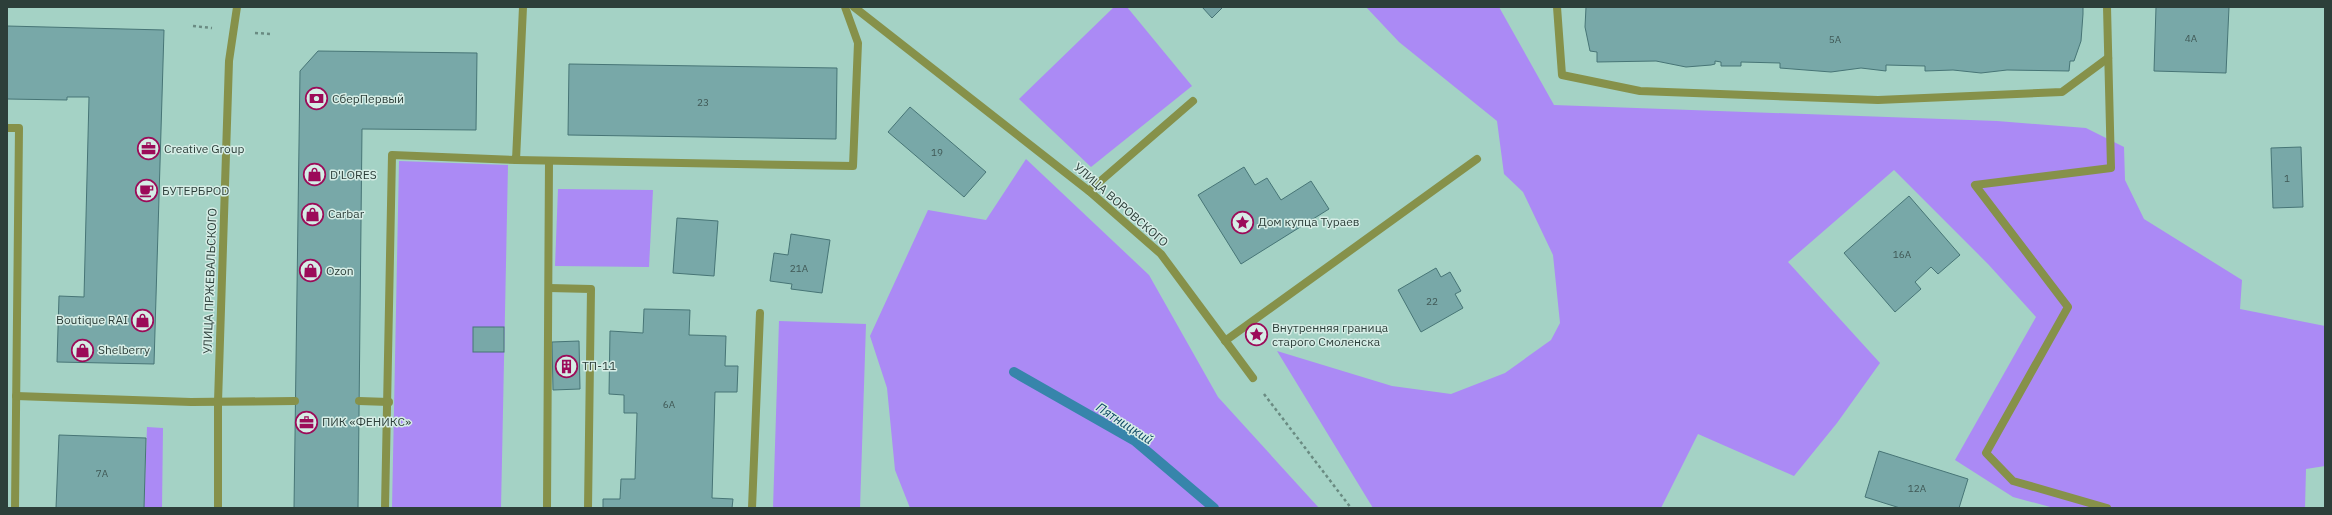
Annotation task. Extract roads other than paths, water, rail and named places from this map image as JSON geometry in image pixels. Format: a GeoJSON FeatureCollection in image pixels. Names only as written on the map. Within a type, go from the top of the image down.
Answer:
{"type":"FeatureCollection","features":[{"type":"Feature","properties":{"kind":"street","name":"УЛИЦА ПРЖЕВАЛЬСКОГО"},"geometry":{"type":"LineString","coordinates":[[218,508],[218,402],[229,61],[237,7]]}},
{"type":"Feature","properties":{"kind":"street"},"geometry":{"type":"LineString","coordinates":[[516,160],[523,7]]}},
{"type":"Feature","properties":{"kind":"street"},"geometry":{"type":"LineString","coordinates":[[385,508],[389,402],[392,155],[550,162],[853,166],[858,43],[845,7]]}},
{"type":"Feature","properties":{"kind":"street","name":"УЛИЦА ВОРОВСКОГО"},"geometry":{"type":"LineString","coordinates":[[854,7],[1089,191],[1161,254],[1253,378]]}},
{"type":"Feature","properties":{"kind":"street"},"geometry":{"type":"LineString","coordinates":[[1557,7],[1562,75],[1640,91],[1878,100],[2062,92],[2108,58]]}},
{"type":"Feature","properties":{"kind":"street"},"geometry":{"type":"LineString","coordinates":[[2107,7],[2111,168],[1975,185],[2068,307],[1986,453],[2013,480],[2107,508]]}},
{"type":"Feature","properties":{"kind":"street"},"geometry":{"type":"LineString","coordinates":[[1089,191],[1193,101]]}},
{"type":"Feature","properties":{"kind":"street"},"geometry":{"type":"LineString","coordinates":[[7,128],[19,128],[15,508]]}},
{"type":"Feature","properties":{"kind":"street"},"geometry":{"type":"LineString","coordinates":[[1225,341],[1477,159]]}},
{"type":"Feature","properties":{"kind":"street"},"geometry":{"type":"LineString","coordinates":[[547,508],[550,162]]}},
{"type":"Feature","properties":{"kind":"street"},"geometry":{"type":"LineString","coordinates":[[549,288],[591,289],[588,508]]}},
{"type":"Feature","properties":{"kind":"street"},"geometry":{"type":"LineString","coordinates":[[752,508],[760,314]]}},
{"type":"Feature","properties":{"kind":"street"},"geometry":{"type":"LineString","coordinates":[[16,396],[218,402],[295,401]]}},
{"type":"Feature","properties":{"kind":"street"},"geometry":{"type":"LineString","coordinates":[[359,401],[389,402]]}},
{"type":"Feature","properties":{"kind":"waterway","name":"Пятницкий"},"geometry":{"type":"LineString","coordinates":[[1014,372],[1135,441],[1214,508]]}},
{"type":"Feature","properties":{"kind":"place","name":"СберПервый"},"geometry":{"type":"Point","coordinates":[316,99]}},
{"type":"Feature","properties":{"kind":"place","name":"Сreative Group"},"geometry":{"type":"Point","coordinates":[148,149]}},
{"type":"Feature","properties":{"kind":"place","name":"D'LORES"},"geometry":{"type":"Point","coordinates":[314,175]}},
{"type":"Feature","properties":{"kind":"place","name":"БУТЕРБРОD"},"geometry":{"type":"Point","coordinates":[147,191]}},
{"type":"Feature","properties":{"kind":"place","name":"Carbar"},"geometry":{"type":"Point","coordinates":[312,214]}},
{"type":"Feature","properties":{"kind":"place","name":"Дом купца Тураев"},"geometry":{"type":"Point","coordinates":[1243,222]}},
{"type":"Feature","properties":{"kind":"place","name":"Ozon"},"geometry":{"type":"Point","coordinates":[310,271]}},
{"type":"Feature","properties":{"kind":"place","name":"Boutique RAI"},"geometry":{"type":"Point","coordinates":[143,320]}},
{"type":"Feature","properties":{"kind":"place","name":"Внутренняя граница старого Смоленска"},"geometry":{"type":"Point","coordinates":[1256,335]}},
{"type":"Feature","properties":{"kind":"place","name":"Shelberry"},"geometry":{"type":"Point","coordinates":[83,350]}},
{"type":"Feature","properties":{"kind":"place","name":"ТП-11"},"geometry":{"type":"Point","coordinates":[566,366]}},
{"type":"Feature","properties":{"kind":"place","name":"ПИК «ФЕНИКС»"},"geometry":{"type":"Point","coordinates":[306,422]}}]}
